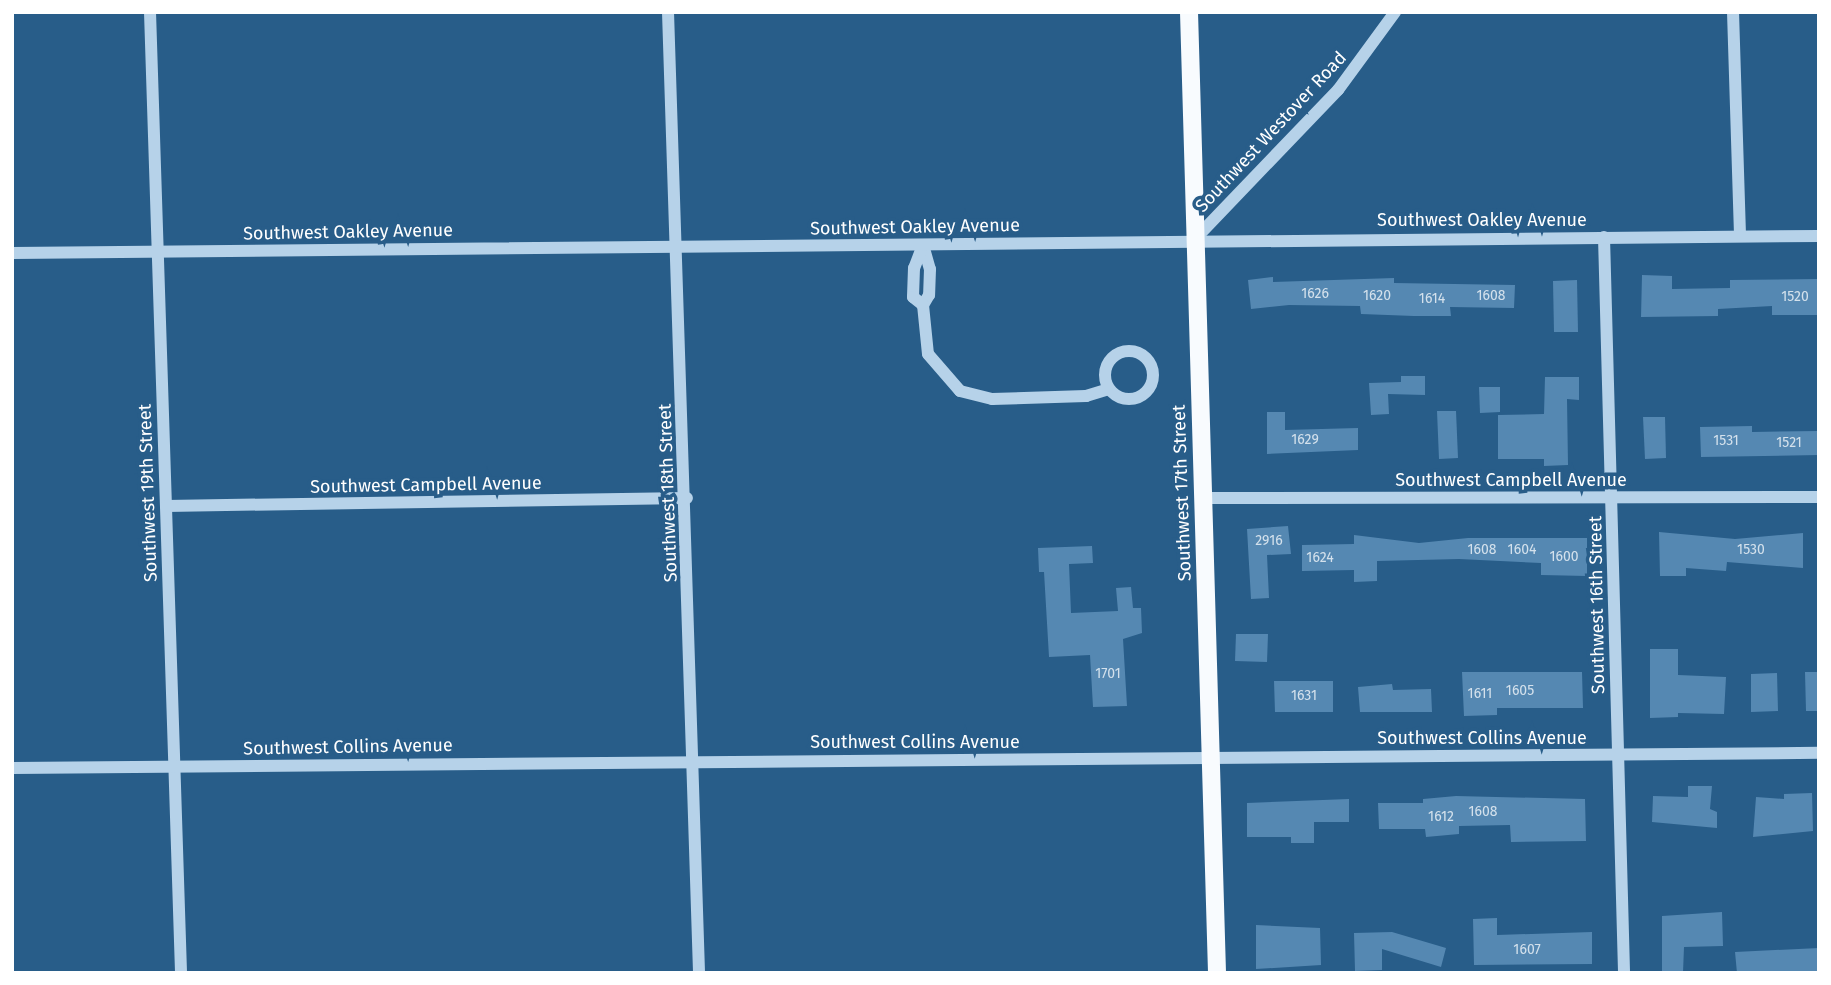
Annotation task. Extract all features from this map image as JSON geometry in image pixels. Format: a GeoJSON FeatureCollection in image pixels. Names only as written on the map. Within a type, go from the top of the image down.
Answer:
{"type":"FeatureCollection","features":[{"type":"Feature","properties":{"kind":"main road","name":"Southwest 17th Street"},"geometry":{"type":"LineString","coordinates":[[1189,12],[1217,973]]}},
{"type":"Feature","properties":{"kind":"street","name":"Southwest 19th Street"},"geometry":{"type":"LineString","coordinates":[[150,12],[181,973]]}},
{"type":"Feature","properties":{"kind":"street","name":"Southwest 18th Street"},"geometry":{"type":"LineString","coordinates":[[668,12],[674,246],[687,498],[699,973]]}},
{"type":"Feature","properties":{"kind":"street","name":"Southwest Westover Road"},"geometry":{"type":"LineString","coordinates":[[1195,239],[1338,90],[1395,12]]}},
{"type":"Feature","properties":{"kind":"street"},"geometry":{"type":"LineString","coordinates":[[1733,12],[1740,236]]}},
{"type":"Feature","properties":{"kind":"street","name":"Southwest Oakley Avenue"},"geometry":{"type":"LineString","coordinates":[[12,253],[923,245],[1195,239],[1819,236]]}},
{"type":"Feature","properties":{"kind":"street","name":"Southwest 16th Street"},"geometry":{"type":"LineString","coordinates":[[1604,237],[1624,973]]}},
{"type":"Feature","properties":{"kind":"street"},"geometry":{"type":"LineString","coordinates":[[923,245],[914,268],[913,297],[923,305],[928,354],[960,391],[992,399],[1086,396],[1109,388]]}},
{"type":"Feature","properties":{"kind":"street","name":"Southwest Campbell Avenue"},"geometry":{"type":"LineString","coordinates":[[1203,498],[1819,497]]}},
{"type":"Feature","properties":{"kind":"street","name":"Southwest Campbell Avenue"},"geometry":{"type":"LineString","coordinates":[[166,506],[687,498]]}},
{"type":"Feature","properties":{"kind":"street","name":"Southwest Collins Avenue"},"geometry":{"type":"LineString","coordinates":[[12,768],[695,760],[1819,753]]}},
{"type":"Feature","properties":{"kind":"building"},"geometry":{"type":"Polygon","coordinates":[[[1642,275],[1672,276],[1672,289],[1730,288],[1730,280],[1819,279],[1819,315],[1772,315],[1772,306],[1718,309],[1718,316],[1641,317],[1642,275]]]}},
{"type":"Feature","properties":{"kind":"building"},"geometry":{"type":"Polygon","coordinates":[[[1273,277],[1273,282],[1394,278],[1394,283],[1515,285],[1514,308],[1450,307],[1451,316],[1361,314],[1360,306],[1289,305],[1251,309],[1248,280],[1273,277]]]}},
{"type":"Feature","properties":{"kind":"building"},"geometry":{"type":"Polygon","coordinates":[[[1577,280],[1578,332],[1554,332],[1553,281],[1577,280]]]}},
{"type":"Feature","properties":{"kind":"building"},"geometry":{"type":"Polygon","coordinates":[[[1401,376],[1425,376],[1425,395],[1388,394],[1389,414],[1371,415],[1369,383],[1401,382],[1401,376]]]}},
{"type":"Feature","properties":{"kind":"building"},"geometry":{"type":"Polygon","coordinates":[[[1545,377],[1579,377],[1579,400],[1567,399],[1568,465],[1544,466],[1544,459],[1498,459],[1498,415],[1544,414],[1545,377]]]}},
{"type":"Feature","properties":{"kind":"building"},"geometry":{"type":"Polygon","coordinates":[[[1479,387],[1500,387],[1500,412],[1480,413],[1479,387]]]}},
{"type":"Feature","properties":{"kind":"building"},"geometry":{"type":"Polygon","coordinates":[[[1437,411],[1456,411],[1458,458],[1439,459],[1437,411]]]}},
{"type":"Feature","properties":{"kind":"building"},"geometry":{"type":"Polygon","coordinates":[[[1267,412],[1285,412],[1285,430],[1358,428],[1358,450],[1267,454],[1267,412]]]}},
{"type":"Feature","properties":{"kind":"building"},"geometry":{"type":"Polygon","coordinates":[[[1643,417],[1665,417],[1666,458],[1645,459],[1643,417]]]}},
{"type":"Feature","properties":{"kind":"building"},"geometry":{"type":"Polygon","coordinates":[[[1752,426],[1752,432],[1819,431],[1819,455],[1701,457],[1700,427],[1752,426]]]}},
{"type":"Feature","properties":{"kind":"building"},"geometry":{"type":"Polygon","coordinates":[[[1288,526],[1291,554],[1267,555],[1269,598],[1251,599],[1247,529],[1288,526]]]}},
{"type":"Feature","properties":{"kind":"building"},"geometry":{"type":"Polygon","coordinates":[[[1659,532],[1735,539],[1803,533],[1803,568],[1727,562],[1726,571],[1686,568],[1686,576],[1660,576],[1659,532]]]}},
{"type":"Feature","properties":{"kind":"building"},"geometry":{"type":"Polygon","coordinates":[[[1354,535],[1419,543],[1468,538],[1587,538],[1587,576],[1541,575],[1541,563],[1459,559],[1377,561],[1377,581],[1354,582],[1354,570],[1302,571],[1302,545],[1354,544],[1354,535]]]}},
{"type":"Feature","properties":{"kind":"building"},"geometry":{"type":"Polygon","coordinates":[[[1092,546],[1093,563],[1069,564],[1071,613],[1118,611],[1116,588],[1131,587],[1133,608],[1141,608],[1142,633],[1123,639],[1127,706],[1093,707],[1090,655],[1049,657],[1044,572],[1039,572],[1038,548],[1092,546]]]}},
{"type":"Feature","properties":{"kind":"building"},"geometry":{"type":"Polygon","coordinates":[[[1236,634],[1268,634],[1267,662],[1235,661],[1236,634]]]}},
{"type":"Feature","properties":{"kind":"building"},"geometry":{"type":"Polygon","coordinates":[[[1650,649],[1678,649],[1678,675],[1726,677],[1724,714],[1678,713],[1678,717],[1650,718],[1650,649]]]}},
{"type":"Feature","properties":{"kind":"building"},"geometry":{"type":"Polygon","coordinates":[[[1462,672],[1582,672],[1583,708],[1497,708],[1497,715],[1464,716],[1462,672]]]}},
{"type":"Feature","properties":{"kind":"building"},"geometry":{"type":"Polygon","coordinates":[[[1805,672],[1819,672],[1819,711],[1806,711],[1805,672]]]}},
{"type":"Feature","properties":{"kind":"building"},"geometry":{"type":"Polygon","coordinates":[[[1777,673],[1778,711],[1751,712],[1751,674],[1777,673]]]}},
{"type":"Feature","properties":{"kind":"building"},"geometry":{"type":"Polygon","coordinates":[[[1274,681],[1333,681],[1333,712],[1275,712],[1274,681]]]}},
{"type":"Feature","properties":{"kind":"building"},"geometry":{"type":"Polygon","coordinates":[[[1392,684],[1393,690],[1431,689],[1432,712],[1360,712],[1358,687],[1392,684]]]}},
{"type":"Feature","properties":{"kind":"building"},"geometry":{"type":"Polygon","coordinates":[[[1688,786],[1712,786],[1710,809],[1717,812],[1717,828],[1652,822],[1653,796],[1688,797],[1688,786]]]}},
{"type":"Feature","properties":{"kind":"building"},"geometry":{"type":"Polygon","coordinates":[[[1812,793],[1813,831],[1753,837],[1756,797],[1784,799],[1784,794],[1812,793]]]}},
{"type":"Feature","properties":{"kind":"building"},"geometry":{"type":"Polygon","coordinates":[[[1456,796],[1585,799],[1586,841],[1511,842],[1510,825],[1459,826],[1459,834],[1426,837],[1425,829],[1379,829],[1378,803],[1423,803],[1423,799],[1456,796]]]}},
{"type":"Feature","properties":{"kind":"building"},"geometry":{"type":"Polygon","coordinates":[[[1349,799],[1349,822],[1314,822],[1314,843],[1291,843],[1291,837],[1247,837],[1247,803],[1349,799]]]}},
{"type":"Feature","properties":{"kind":"building"},"geometry":{"type":"Polygon","coordinates":[[[1722,912],[1723,946],[1684,947],[1683,973],[1662,973],[1662,916],[1722,912]]]}},
{"type":"Feature","properties":{"kind":"building"},"geometry":{"type":"Polygon","coordinates":[[[1497,918],[1497,935],[1592,932],[1592,964],[1474,965],[1473,919],[1497,918]]]}},
{"type":"Feature","properties":{"kind":"building"},"geometry":{"type":"Polygon","coordinates":[[[1256,925],[1320,928],[1321,965],[1256,969],[1256,925]]]}},
{"type":"Feature","properties":{"kind":"building"},"geometry":{"type":"Polygon","coordinates":[[[1392,932],[1446,948],[1441,967],[1382,949],[1382,970],[1355,971],[1354,933],[1392,932]]]}},
{"type":"Feature","properties":{"kind":"building"},"geometry":{"type":"Polygon","coordinates":[[[1819,948],[1819,973],[1737,973],[1735,952],[1819,948]]]}}]}
